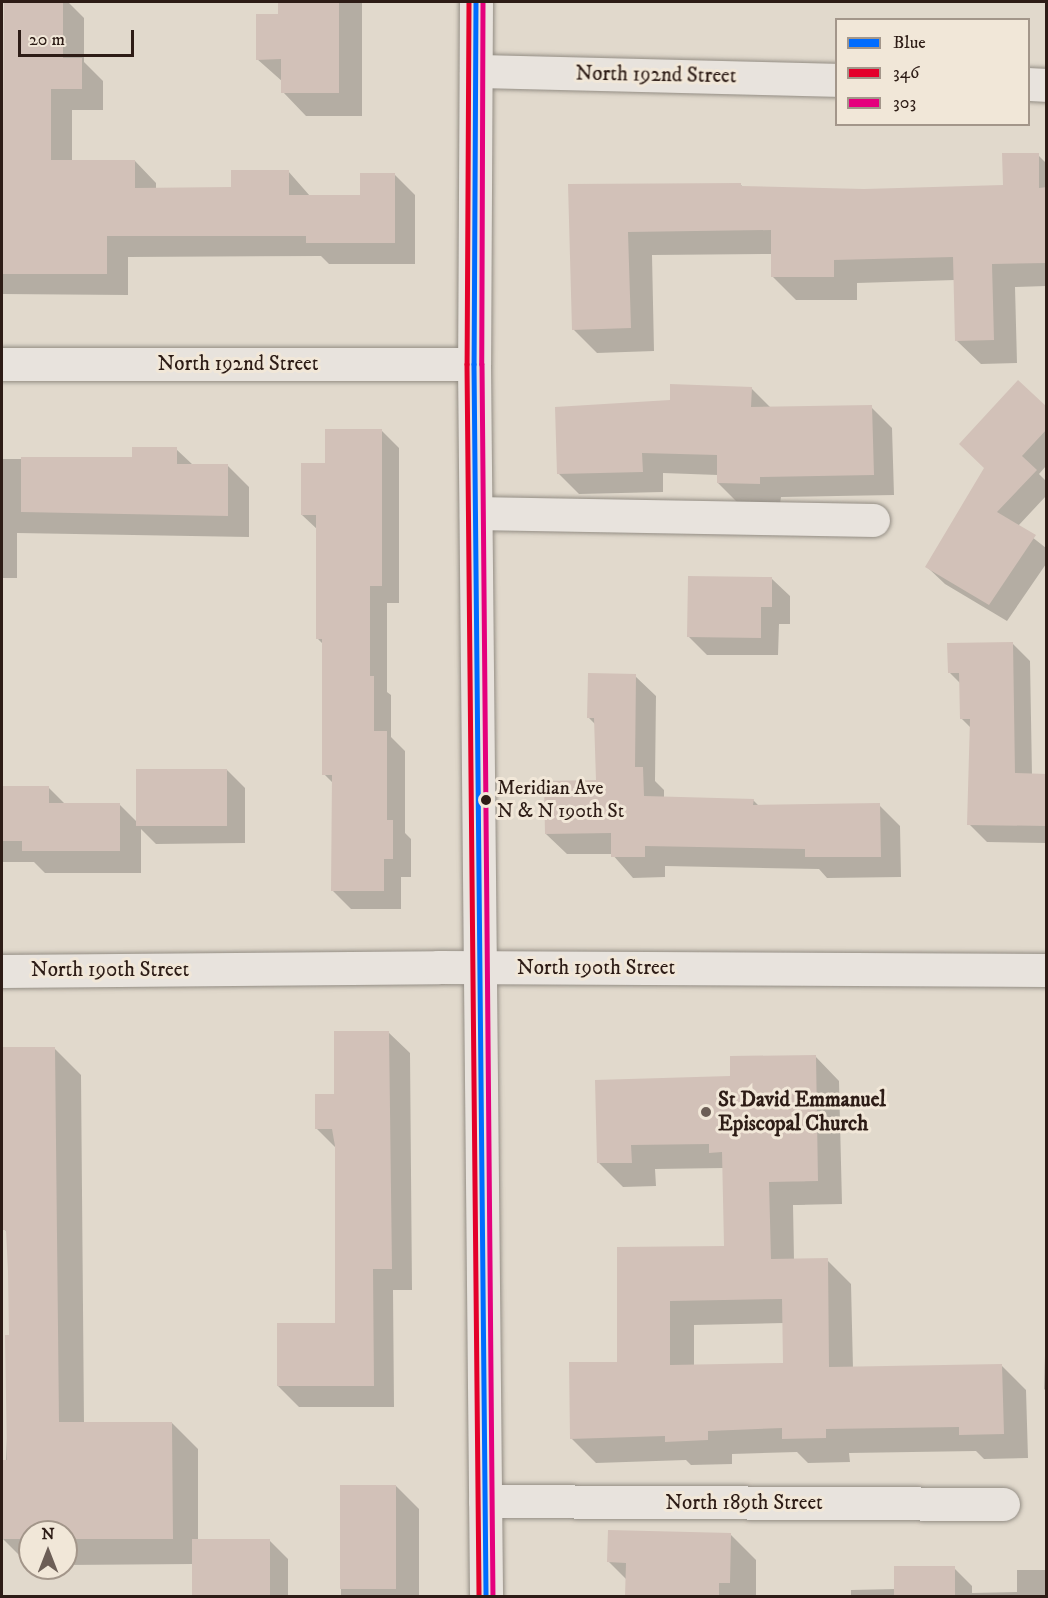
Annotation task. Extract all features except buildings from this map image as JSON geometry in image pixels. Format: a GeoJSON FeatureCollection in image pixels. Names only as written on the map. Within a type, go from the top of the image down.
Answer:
{"type":"FeatureCollection","features":[{"type":"Feature","properties":{"kind":"street"},"geometry":{"type":"LineString","coordinates":[[476,2],[474,364],[486,1596]]}},
{"type":"Feature","properties":{"kind":"street","name":"North 192nd Street"},"geometry":{"type":"LineString","coordinates":[[476,71],[835,80]]}},
{"type":"Feature","properties":{"kind":"street"},"geometry":{"type":"LineString","coordinates":[[1030,84],[1047,85]]}},
{"type":"Feature","properties":{"kind":"street","name":"North 192nd Street"},"geometry":{"type":"LineString","coordinates":[[2,364],[474,364]]}},
{"type":"Feature","properties":{"kind":"street"},"geometry":{"type":"LineString","coordinates":[[476,513],[873,520]]}},
{"type":"Feature","properties":{"kind":"street","name":"North 190th Street"},"geometry":{"type":"LineString","coordinates":[[2,971],[480,967],[1047,970]]}},
{"type":"Feature","properties":{"kind":"street","name":"North 189th Street"},"geometry":{"type":"LineString","coordinates":[[485,1501],[1003,1504]]}},
{"type":"Feature","properties":{"kind":"transit line","name":"346"},"geometry":{"type":"LineString","coordinates":[[469,2],[467,364],[479,1596]]}},
{"type":"Feature","properties":{"kind":"transit line","name":"Blue"},"geometry":{"type":"LineString","coordinates":[[476,2],[474,364],[486,1596]]}},
{"type":"Feature","properties":{"kind":"transit line","name":"303"},"geometry":{"type":"LineString","coordinates":[[483,2],[482,364],[493,1596]]}},
{"type":"Feature","properties":{"kind":"place","name":"Meridian Ave N & N 190th St"},"geometry":{"type":"Point","coordinates":[486,800]}},
{"type":"Feature","properties":{"kind":"place","name":"St David Emmanuel Episcopal Church"},"geometry":{"type":"Point","coordinates":[706,1112]}}]}
